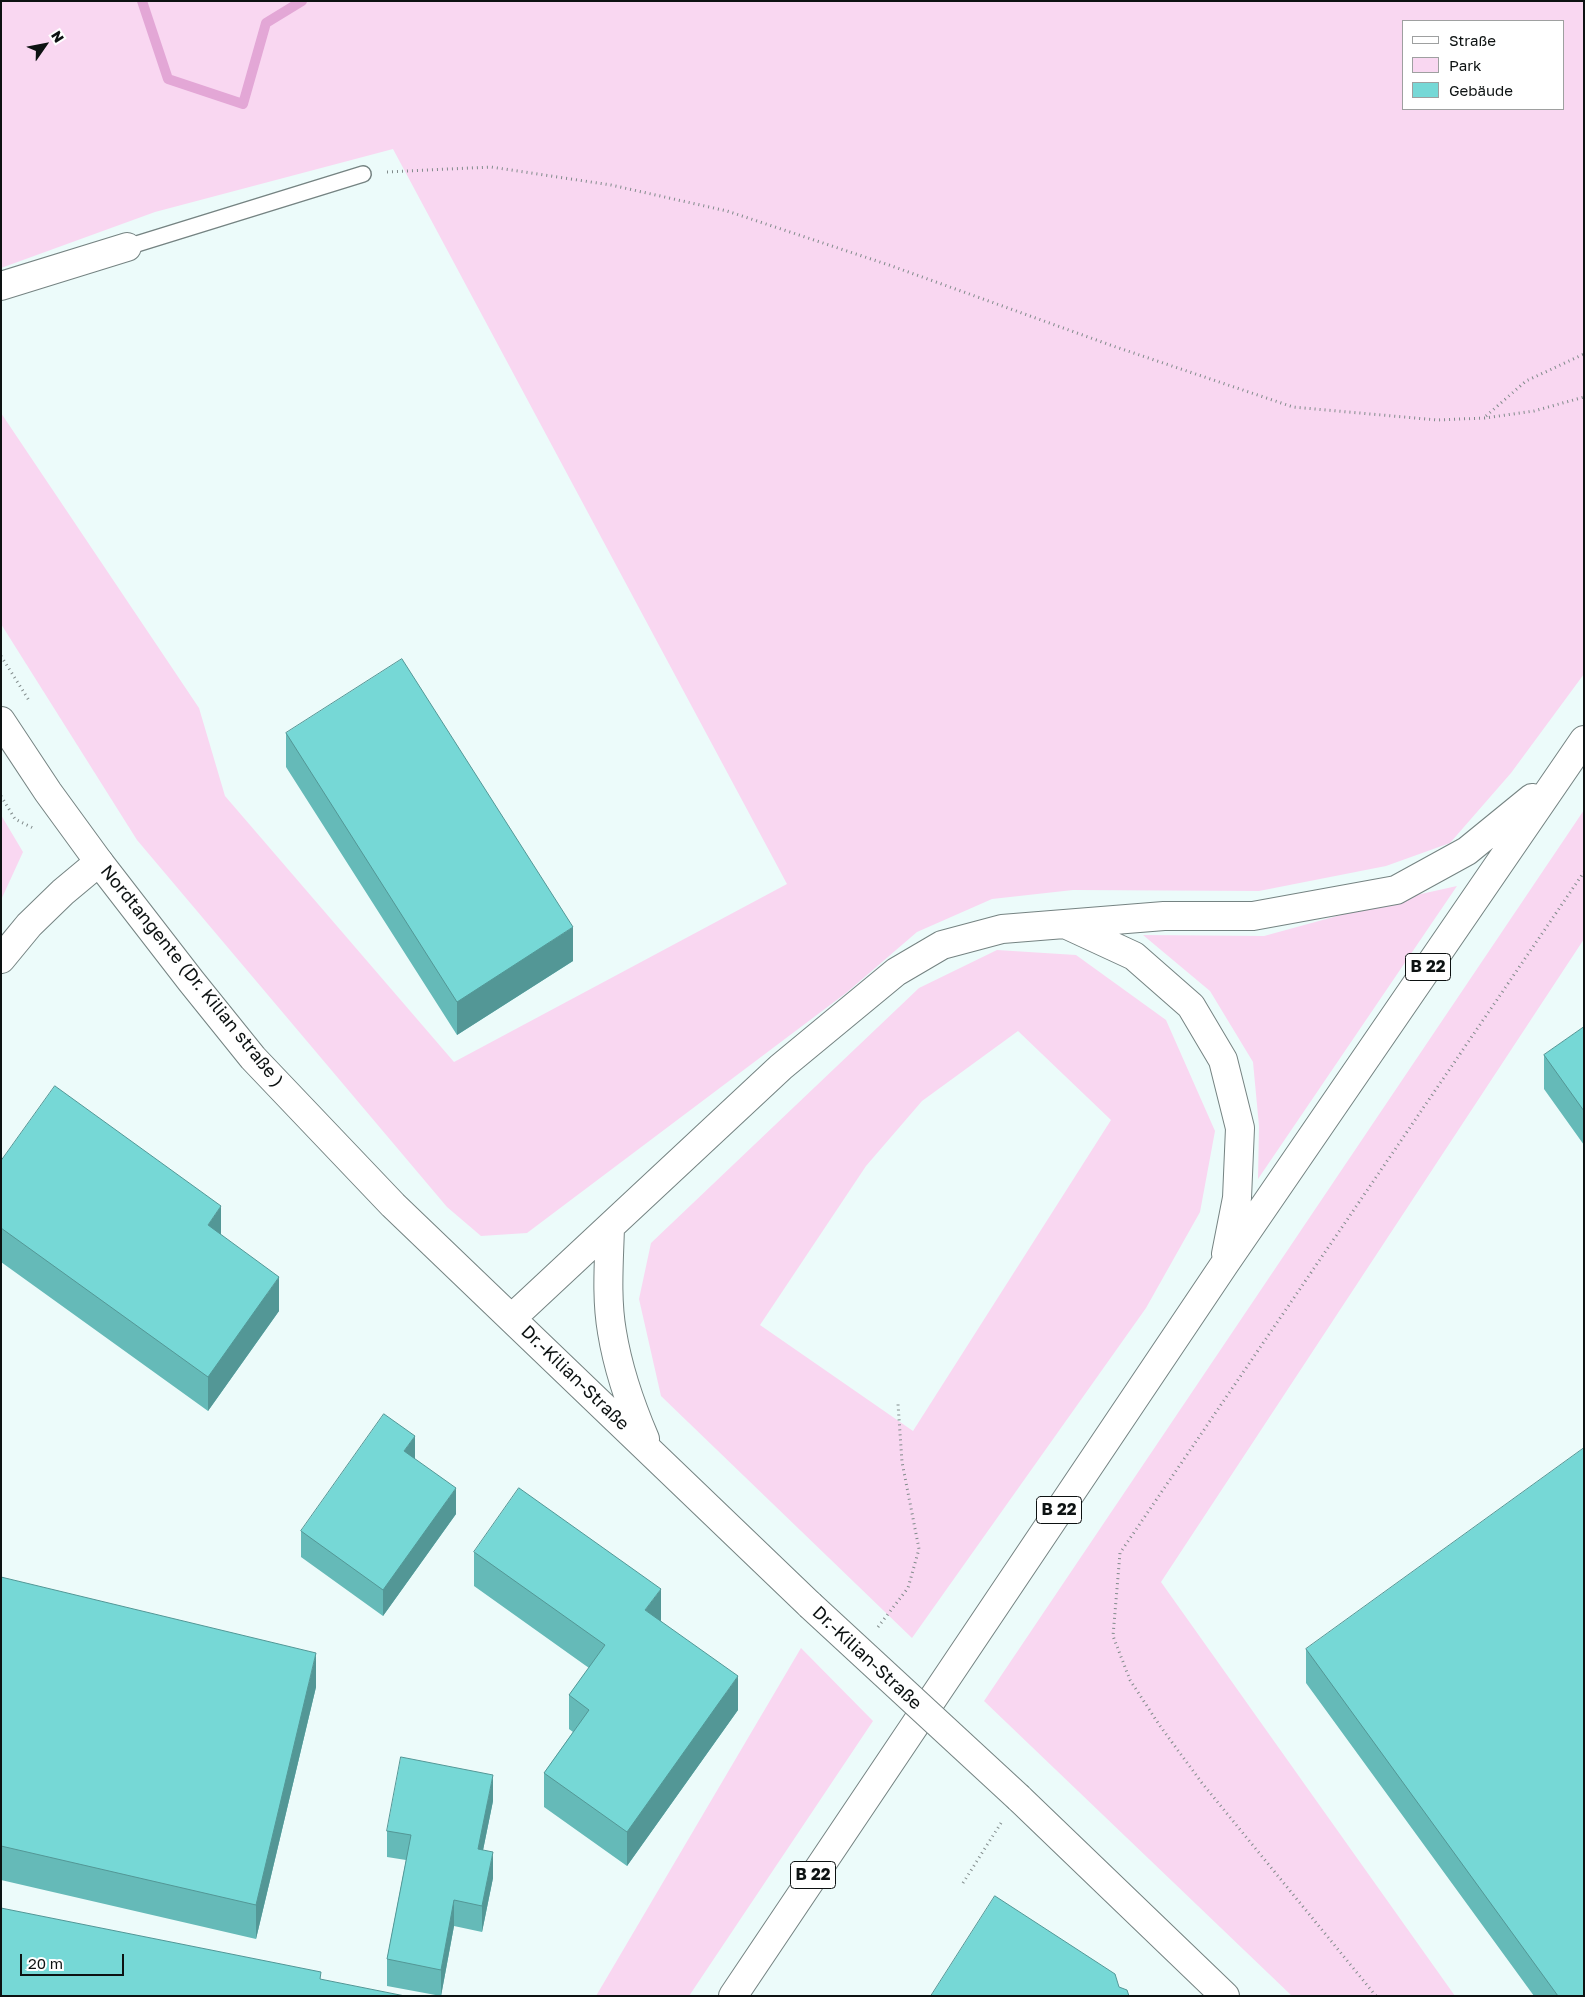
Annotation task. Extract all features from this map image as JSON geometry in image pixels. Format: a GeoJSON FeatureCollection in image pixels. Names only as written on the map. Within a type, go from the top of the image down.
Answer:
{"type":"FeatureCollection","features":[{"type":"Feature","properties":{"kind":"main road"},"geometry":{"type":"LineString","coordinates":[[1,286],[127,247]]}},
{"type":"Feature","properties":{"kind":"main road","name":"Nordtangente (Dr. Kilian straße )"},"geometry":{"type":"LineString","coordinates":[[1,721],[48,792],[99,862],[253,1058],[393,1206],[512,1318]]}},
{"type":"Feature","properties":{"kind":"main road","name":"B 22"},"geometry":{"type":"LineString","coordinates":[[732,1996],[1224,1265],[1584,740]]}},
{"type":"Feature","properties":{"kind":"main road"},"geometry":{"type":"LineString","coordinates":[[512,1318],[781,1067],[896,972],[942,945],[1002,929],[1164,916],[1252,916],[1396,890],[1466,851],[1555,780]]}},
{"type":"Feature","properties":{"kind":"main road"},"geometry":{"type":"LineString","coordinates":[[1,959],[29,925],[99,862]]}},
{"type":"Feature","properties":{"kind":"main road"},"geometry":{"type":"LineString","coordinates":[[1066,924],[1134,956],[1141,962],[1191,1006],[1223,1060],[1240,1128],[1237,1198],[1224,1265]]}},
{"type":"Feature","properties":{"kind":"main road"},"geometry":{"type":"LineString","coordinates":[[610,1227],[608,1285],[612,1331],[631,1406],[651,1452]]}},
{"type":"Feature","properties":{"kind":"main road","name":"Dr.-Kilian-Straße"},"geometry":{"type":"LineString","coordinates":[[512,1318],[810,1605],[1019,1798],[1225,1996]]}},
{"type":"Feature","properties":{"kind":"lane"},"geometry":{"type":"LineString","coordinates":[[127,247],[363,174]]}},
{"type":"Feature","properties":{"kind":"path"},"geometry":{"type":"LineString","coordinates":[[363,174],[490,168],[611,185],[727,211],[889,265],[1113,346],[1293,407],[1437,420],[1485,418],[1534,411],[1584,397]]}},
{"type":"Feature","properties":{"kind":"path"},"geometry":{"type":"LineString","coordinates":[[1485,418],[1526,381],[1584,354]]}},
{"type":"Feature","properties":{"kind":"path"},"geometry":{"type":"LineString","coordinates":[[1,656],[32,707]]}},
{"type":"Feature","properties":{"kind":"path"},"geometry":{"type":"LineString","coordinates":[[1376,1996],[1202,1782],[1160,1726],[1130,1680],[1113,1636],[1120,1553],[1584,872]]}},
{"type":"Feature","properties":{"kind":"path"},"geometry":{"type":"LineString","coordinates":[[874,1633],[908,1588],[918,1549],[902,1462],[898,1404]]}},
{"type":"Feature","properties":{"kind":"path"},"geometry":{"type":"LineString","coordinates":[[963,1883],[1002,1822]]}},
{"type":"Feature","properties":{"kind":"green space"},"geometry":{"type":"Polygon","coordinates":[[[1,1],[1584,1],[1584,674],[1511,773],[1450,843],[1386,866],[1259,891],[1073,890],[992,899],[917,932],[846,993],[527,1233],[481,1236],[447,1207],[137,840],[1,624],[1,413],[199,708],[225,796],[454,1062],[787,884],[393,149],[155,212],[1,268],[1,1]]]}},
{"type":"Feature","properties":{"kind":"green space"},"geometry":{"type":"Polygon","coordinates":[[[1584,810],[1584,939],[1161,1582],[1455,1996],[1292,1996],[984,1701],[1584,810]]]}},
{"type":"Feature","properties":{"kind":"green space"},"geometry":{"type":"Polygon","coordinates":[[[1,815],[23,852],[1,900],[1,815]]]}},
{"type":"Feature","properties":{"kind":"green space"},"geometry":{"type":"Polygon","coordinates":[[[1457,886],[1258,1179],[1259,1126],[1253,1062],[1210,991],[1143,935],[1264,936],[1403,898],[1457,886]]]}},
{"type":"Feature","properties":{"kind":"green space"},"geometry":{"type":"Polygon","coordinates":[[[997,950],[1076,955],[1166,1020],[1215,1131],[1200,1212],[1146,1308],[912,1638],[661,1396],[639,1299],[651,1243],[919,988],[997,950]],[[1018,1031],[922,1101],[866,1166],[760,1325],[913,1431],[1111,1120],[1018,1031]]]}},
{"type":"Feature","properties":{"kind":"green space"},"geometry":{"type":"Polygon","coordinates":[[[801,1648],[873,1721],[689,1996],[596,1996],[801,1648]]]}},
{"type":"Feature","properties":{"kind":"building"},"geometry":{"type":"Polygon","coordinates":[[[402,659],[573,927],[457,1002],[286,733],[402,659]]]}},
{"type":"Feature","properties":{"kind":"building"},"geometry":{"type":"Polygon","coordinates":[[[1584,1027],[1584,1111],[1544,1055],[1584,1027]]]}},
{"type":"Feature","properties":{"kind":"building"},"geometry":{"type":"Polygon","coordinates":[[[55,1086],[221,1206],[208,1225],[279,1277],[208,1377],[1,1228],[1,1161],[55,1086]]]}},
{"type":"Feature","properties":{"kind":"building"},"geometry":{"type":"Polygon","coordinates":[[[384,1414],[415,1436],[404,1451],[456,1488],[383,1590],[301,1531],[384,1414]]]}},
{"type":"Feature","properties":{"kind":"building"},"geometry":{"type":"Polygon","coordinates":[[[1584,1448],[1584,1996],[1558,1996],[1306,1649],[1584,1448]]]}},
{"type":"Feature","properties":{"kind":"building"},"geometry":{"type":"Polygon","coordinates":[[[519,1488],[661,1589],[645,1610],[738,1676],[627,1832],[544,1773],[589,1710],[569,1695],[605,1645],[474,1552],[519,1488]]]}},
{"type":"Feature","properties":{"kind":"building"},"geometry":{"type":"Polygon","coordinates":[[[1,1577],[316,1653],[256,1905],[1,1846],[1,1577]]]}},
{"type":"Feature","properties":{"kind":"building"},"geometry":{"type":"Polygon","coordinates":[[[401,1757],[493,1775],[478,1849],[493,1852],[482,1906],[454,1900],[441,1970],[387,1959],[411,1835],[387,1831],[401,1757]]]}},
{"type":"Feature","properties":{"kind":"building"},"geometry":{"type":"Polygon","coordinates":[[[995,1896],[1115,1974],[1119,1987],[1127,1990],[1129,1996],[931,1996],[995,1896]]]}},
{"type":"Feature","properties":{"kind":"building"},"geometry":{"type":"Polygon","coordinates":[[[1,1908],[321,1972],[320,1979],[405,1996],[1,1996],[1,1908]]]}},
{"type":"Feature","properties":{"kind":"waterway"},"geometry":{"type":"LineString","coordinates":[[142,1],[168,79],[243,104],[266,23],[302,1]]}}]}
